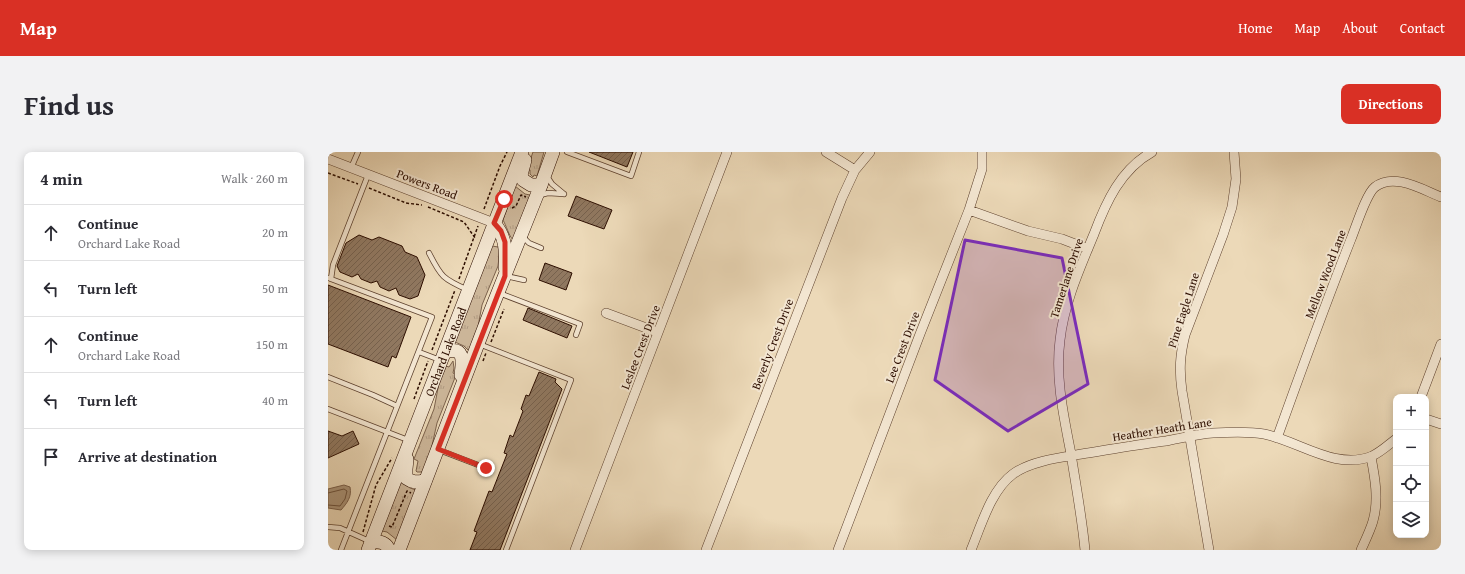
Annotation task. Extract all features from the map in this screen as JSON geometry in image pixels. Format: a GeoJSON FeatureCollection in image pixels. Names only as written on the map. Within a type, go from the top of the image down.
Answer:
{"type":"FeatureCollection","features":[{"type":"Feature","properties":{"kind":"main road","name":"Orchard Lake Road"},"geometry":{"type":"LineString","coordinates":[[369,546],[522,152]]}},
{"type":"Feature","properties":{"kind":"main road"},"geometry":{"type":"LineString","coordinates":[[527,152],[522,175],[523,180],[525,183],[538,188]]}},
{"type":"Feature","properties":{"kind":"main road"},"geometry":{"type":"LineString","coordinates":[[399,550],[553,152]]}},
{"type":"Feature","properties":{"kind":"main road"},"geometry":{"type":"LineString","coordinates":[[494,223],[501,231],[505,242],[505,276]]}},
{"type":"Feature","properties":{"kind":"main road"},"geometry":{"type":"LineString","coordinates":[[443,356],[451,350],[456,351],[463,360],[458,397]]}},
{"type":"Feature","properties":{"kind":"main road"},"geometry":{"type":"LineString","coordinates":[[410,441],[406,478],[411,482],[416,483],[425,481]]}},
{"type":"Feature","properties":{"kind":"main road"},"geometry":{"type":"LineString","coordinates":[[369,546],[381,542],[386,545],[389,550]]}},
{"type":"Feature","properties":{"kind":"street","name":"Leslee Crest Drive"},"geometry":{"type":"LineString","coordinates":[[575,550],[657,332],[728,152]]}},
{"type":"Feature","properties":{"kind":"street"},"geometry":{"type":"LineString","coordinates":[[826,152],[855,170]]}},
{"type":"Feature","properties":{"kind":"street","name":"Beverly Crest Drive"},"geometry":{"type":"LineString","coordinates":[[706,550],[842,198],[855,170],[870,152]]}},
{"type":"Feature","properties":{"kind":"street","name":"Lee Crest Drive"},"geometry":{"type":"LineString","coordinates":[[838,550],[969,210],[982,169],[982,152]]}},
{"type":"Feature","properties":{"kind":"street","name":"Tamerlane Drive"},"geometry":{"type":"LineString","coordinates":[[1085,550],[1083,525],[1062,408],[1058,372],[1060,340],[1065,313],[1108,199],[1120,180],[1140,159],[1152,152]]}},
{"type":"Feature","properties":{"kind":"street","name":"Pine Eagle Lane"},"geometry":{"type":"LineString","coordinates":[[1209,550],[1180,373],[1180,352],[1232,207],[1236,179],[1234,152]]}},
{"type":"Feature","properties":{"kind":"street","name":"Powers Road"},"geometry":{"type":"LineString","coordinates":[[328,159],[494,223]]}},
{"type":"Feature","properties":{"kind":"street","name":"Mellow Wood Lane"},"geometry":{"type":"LineString","coordinates":[[1278,438],[1298,378],[1343,260],[1367,199],[1375,187],[1389,181],[1403,182],[1441,197]]}},
{"type":"Feature","properties":{"kind":"street"},"geometry":{"type":"LineString","coordinates":[[969,210],[1028,231],[1062,239],[1088,249]]}},
{"type":"Feature","properties":{"kind":"street"},"geometry":{"type":"LineString","coordinates":[[606,313],[657,332]]}},
{"type":"Feature","properties":{"kind":"street"},"geometry":{"type":"LineString","coordinates":[[1422,394],[1441,344]]}},
{"type":"Feature","properties":{"kind":"street"},"geometry":{"type":"LineString","coordinates":[[1429,420],[1441,424]]}},
{"type":"Feature","properties":{"kind":"street","name":"Heather Heath Lane"},"geometry":{"type":"LineString","coordinates":[[971,550],[992,499],[1003,484],[1013,474],[1028,467],[1071,456],[1215,433],[1236,432],[1264,434],[1331,458],[1351,460],[1371,457],[1393,441]]}},
{"type":"Feature","properties":{"kind":"street"},"geometry":{"type":"LineString","coordinates":[[1361,550],[1373,522],[1376,503],[1375,479],[1371,457]]}},
{"type":"Feature","properties":{"kind":"lane"},"geometry":{"type":"LineString","coordinates":[[352,168],[358,152]]}},
{"type":"Feature","properties":{"kind":"lane"},"geometry":{"type":"LineString","coordinates":[[567,152],[631,176],[639,152]]}},
{"type":"Feature","properties":{"kind":"lane"},"geometry":{"type":"LineString","coordinates":[[341,550],[432,317],[329,278],[368,175]]}},
{"type":"Feature","properties":{"kind":"lane"},"geometry":{"type":"LineString","coordinates":[[521,235],[529,242],[541,248]]}},
{"type":"Feature","properties":{"kind":"lane"},"geometry":{"type":"LineString","coordinates":[[429,253],[439,273],[450,282],[468,290]]}},
{"type":"Feature","properties":{"kind":"lane"},"geometry":{"type":"LineString","coordinates":[[505,276],[524,280]]}},
{"type":"Feature","properties":{"kind":"lane"},"geometry":{"type":"LineString","coordinates":[[498,293],[580,324],[576,335]]}},
{"type":"Feature","properties":{"kind":"lane"},"geometry":{"type":"LineString","coordinates":[[478,344],[571,380],[506,550]]}},
{"type":"Feature","properties":{"kind":"lane"},"geometry":{"type":"LineString","coordinates":[[419,352],[443,356]]}},
{"type":"Feature","properties":{"kind":"lane"},"geometry":{"type":"LineString","coordinates":[[328,378],[397,406]]}},
{"type":"Feature","properties":{"kind":"lane"},"geometry":{"type":"LineString","coordinates":[[328,409],[410,441]]}},
{"type":"Feature","properties":{"kind":"lane"},"geometry":{"type":"LineString","coordinates":[[438,449],[486,468]]}},
{"type":"Feature","properties":{"kind":"lane"},"geometry":{"type":"LineString","coordinates":[[328,527],[340,528],[348,531],[369,546]]}},
{"type":"Feature","properties":{"kind":"path"},"geometry":{"type":"LineString","coordinates":[[328,173],[406,203],[421,205],[464,222],[475,238]]}},
{"type":"Feature","properties":{"kind":"path"},"geometry":{"type":"LineString","coordinates":[[510,208],[516,206],[521,195],[538,188]]}},
{"type":"Feature","properties":{"kind":"path"},"geometry":{"type":"LineString","coordinates":[[388,525],[392,527],[406,491],[413,494]]}},
{"type":"Feature","properties":{"kind":"highlighted area"},"geometry":{"type":"Polygon","coordinates":[[[965,240],[1062,258],[1088,384],[1008,431],[935,380],[965,240]]]}},
{"type":"Feature","properties":{"kind":"green space"},"geometry":{"type":"Polygon","coordinates":[[[533,152],[544,152],[537,176],[534,175],[533,177],[530,174],[530,170],[527,169],[533,152]]]}},
{"type":"Feature","properties":{"kind":"green space"},"geometry":{"type":"Polygon","coordinates":[[[515,186],[525,194],[530,195],[513,240],[503,220],[515,186]]]}},
{"type":"Feature","properties":{"kind":"green space"},"geometry":{"type":"Polygon","coordinates":[[[492,246],[500,249],[498,266],[482,305],[477,332],[469,351],[464,346],[455,342],[492,246]]]}},
{"type":"Feature","properties":{"kind":"green space"},"geometry":{"type":"Polygon","coordinates":[[[453,361],[453,373],[456,375],[437,423],[431,450],[423,472],[417,472],[418,461],[414,459],[434,409],[439,383],[446,366],[449,367],[453,361]]]}},
{"type":"Feature","properties":{"kind":"green space"},"geometry":{"type":"Polygon","coordinates":[[[401,481],[410,488],[416,490],[397,540],[387,532],[382,531],[401,481]]]}},
{"type":"Feature","properties":{"kind":"water"},"geometry":{"type":"Polygon","coordinates":[[[344,485],[350,487],[350,497],[347,502],[341,510],[328,508],[328,489],[344,485]]]}},
{"type":"Feature","properties":{"kind":"building"},"geometry":{"type":"Polygon","coordinates":[[[589,152],[633,152],[627,167],[589,152]]]}},
{"type":"Feature","properties":{"kind":"building"},"geometry":{"type":"Polygon","coordinates":[[[576,196],[612,210],[604,229],[568,216],[576,196]]]}},
{"type":"Feature","properties":{"kind":"building"},"geometry":{"type":"Polygon","coordinates":[[[359,235],[372,240],[379,237],[402,246],[405,252],[417,257],[425,275],[418,296],[410,299],[399,295],[396,288],[389,291],[380,287],[377,281],[371,283],[361,279],[358,274],[352,277],[340,272],[337,266],[346,243],[359,235]]]}},
{"type":"Feature","properties":{"kind":"building"},"geometry":{"type":"Polygon","coordinates":[[[545,263],[572,273],[566,290],[539,280],[545,263]]]}},
{"type":"Feature","properties":{"kind":"building"},"geometry":{"type":"Polygon","coordinates":[[[328,285],[411,317],[396,358],[392,356],[388,367],[328,344],[328,285]]]}},
{"type":"Feature","properties":{"kind":"building"},"geometry":{"type":"Polygon","coordinates":[[[528,308],[572,326],[567,338],[523,320],[528,308]]]}},
{"type":"Feature","properties":{"kind":"building"},"geometry":{"type":"Polygon","coordinates":[[[539,372],[556,379],[555,382],[562,389],[500,550],[470,550],[477,532],[474,531],[489,491],[492,492],[507,454],[504,453],[510,435],[513,437],[523,411],[521,409],[526,395],[529,396],[539,372]]]}},
{"type":"Feature","properties":{"kind":"building"},"geometry":{"type":"Polygon","coordinates":[[[328,431],[342,436],[353,431],[359,444],[328,458],[328,431]]]}},
{"type":"Feature","properties":{"kind":"route"},"geometry":{"type":"LineString","coordinates":[[486,468],[438,449],[505,276],[505,242],[501,231],[494,223],[504,199]]}}]}
